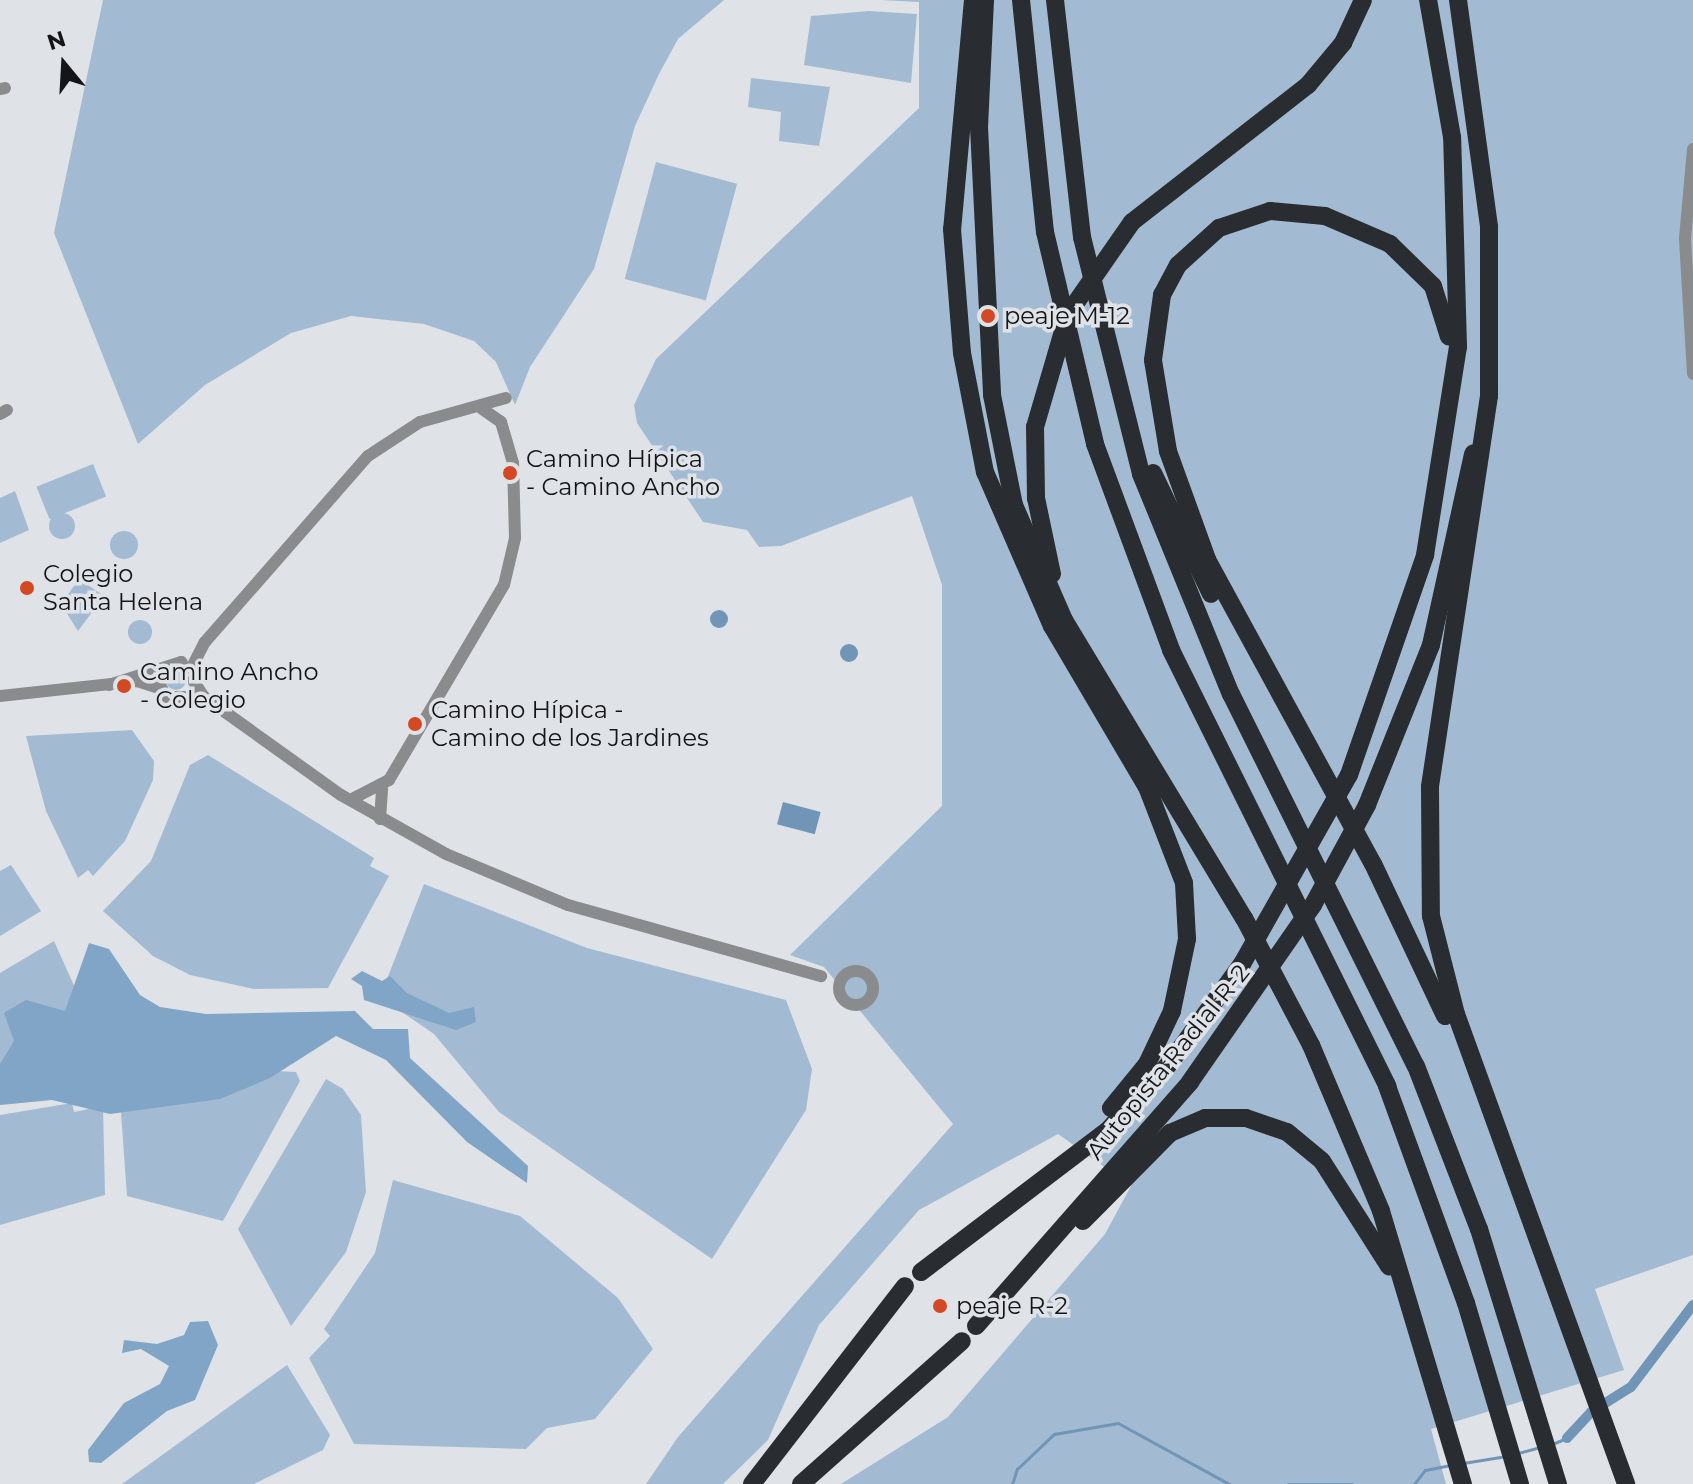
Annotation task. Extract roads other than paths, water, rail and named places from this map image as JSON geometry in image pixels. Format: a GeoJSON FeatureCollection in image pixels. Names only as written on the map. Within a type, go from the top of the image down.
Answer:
{"type":"FeatureCollection","features":[{"type":"Feature","properties":{"kind":"highway"},"geometry":{"type":"LineString","coordinates":[[973,0],[952,229],[962,353],[985,472],[1019,562],[1147,787],[1184,883],[1187,939],[1172,1011],[1132,1083],[1054,1168]]}},
{"type":"Feature","properties":{"kind":"highway"},"geometry":{"type":"LineString","coordinates":[[985,0],[979,127],[1002,461],[1033,555],[1311,1045],[1381,1211],[1463,1484]]}},
{"type":"Feature","properties":{"kind":"highway"},"geometry":{"type":"LineString","coordinates":[[1021,0],[1045,232],[1095,444],[1171,650],[1387,1086],[1499,1412],[1520,1484]]}},
{"type":"Feature","properties":{"kind":"highway"},"geometry":{"type":"LineString","coordinates":[[1055,0],[1059,78],[1095,296],[1169,554],[1231,694],[1416,1066],[1533,1401],[1558,1484]]}},
{"type":"Feature","properties":{"kind":"highway"},"geometry":{"type":"LineString","coordinates":[[1107,690],[1061,598],[1040,531],[1035,427],[1054,344],[1117,237],[1308,85],[1343,43],[1363,0]]}},
{"type":"Feature","properties":{"kind":"highway"},"geometry":{"type":"LineString","coordinates":[[1428,0],[1452,137],[1459,235],[1449,424]]}},
{"type":"Feature","properties":{"kind":"highway"},"geometry":{"type":"LineString","coordinates":[[1458,0],[1481,129],[1491,321],[1482,479],[1432,776],[1427,872],[1444,981],[1517,1192],[1623,1475]]}},
{"type":"Feature","properties":{"kind":"highway"},"geometry":{"type":"LineString","coordinates":[[1449,424],[1449,341],[1440,297],[1413,261],[1375,234],[1325,216],[1256,214],[1205,236],[1170,277],[1153,360],[1175,473],[1222,592],[1415,949],[1517,1192]]}},
{"type":"Feature","properties":{"kind":"highway"},"geometry":{"type":"LineString","coordinates":[[1095,296],[1174,523],[1320,771]]}},
{"type":"Feature","properties":{"kind":"highway","name":"Autopista Radial R-2"},"geometry":{"type":"LineString","coordinates":[[976,1326],[1057,1242],[1259,991],[1367,805],[1431,645],[1470,473],[1491,321]]}},
{"type":"Feature","properties":{"kind":"highway","name":"Autopista Radial R-2"},"geometry":{"type":"LineString","coordinates":[[921,1272],[1108,1130],[1169,1064],[1242,964],[1349,775],[1413,599],[1449,424]]}},
{"type":"Feature","properties":{"kind":"highway"},"geometry":{"type":"LineString","coordinates":[[1057,1242],[1176,1130],[1214,1117],[1268,1123],[1313,1152],[1353,1200],[1422,1342]]}},
{"type":"Feature","properties":{"kind":"highway"},"geometry":{"type":"LineString","coordinates":[[752,1484],[905,1286]]}},
{"type":"Feature","properties":{"kind":"highway"},"geometry":{"type":"LineString","coordinates":[[801,1484],[962,1341]]}},
{"type":"Feature","properties":{"kind":"street"},"geometry":{"type":"LineString","coordinates":[[1693,149],[1685,239],[1693,374]]}},
{"type":"Feature","properties":{"kind":"street"},"geometry":{"type":"LineString","coordinates":[[186,697],[205,642],[368,456],[420,422],[481,408],[506,398],[501,422],[517,505],[504,585],[382,789],[380,819]]}},
{"type":"Feature","properties":{"kind":"street"},"geometry":{"type":"LineString","coordinates":[[481,408],[501,422]]}},
{"type":"Feature","properties":{"kind":"street"},"geometry":{"type":"LineString","coordinates":[[109,685],[175,661],[193,675],[204,697],[380,819],[568,905],[821,976],[867,974],[872,996],[856,1005],[821,976]]}},
{"type":"Feature","properties":{"kind":"street"},"geometry":{"type":"LineString","coordinates":[[159,688],[163,666]]}},
{"type":"Feature","properties":{"kind":"street"},"geometry":{"type":"LineString","coordinates":[[0,696],[109,685],[159,688],[173,699],[204,697]]}},
{"type":"Feature","properties":{"kind":"street"},"geometry":{"type":"LineString","coordinates":[[350,800],[382,789]]}},
{"type":"Feature","properties":{"kind":"street"},"geometry":{"type":"LineString","coordinates":[[839,991],[844,975]]}},
{"type":"Feature","properties":{"kind":"waterway"},"geometry":{"type":"LineString","coordinates":[[1567,1438],[1591,1412],[1631,1387],[1693,1305]]}},
{"type":"Feature","properties":{"kind":"waterway"},"geometry":{"type":"LineString","coordinates":[[1012,1484],[1017,1469],[1054,1434],[1118,1423],[1229,1484]]}},
{"type":"Feature","properties":{"kind":"waterway"},"geometry":{"type":"LineString","coordinates":[[1552,1444],[1567,1438]]}},
{"type":"Feature","properties":{"kind":"waterway"},"geometry":{"type":"LineString","coordinates":[[1518,1453],[1541,1447]]}},
{"type":"Feature","properties":{"kind":"waterway"},"geometry":{"type":"LineString","coordinates":[[1463,1463],[1506,1456]]}},
{"type":"Feature","properties":{"kind":"waterway"},"geometry":{"type":"LineString","coordinates":[[1414,1484],[1425,1470],[1451,1465]]}},
{"type":"Feature","properties":{"kind":"waterway"},"geometry":{"type":"LineString","coordinates":[[1288,1484],[1352,1484]]}},
{"type":"Feature","properties":{"kind":"place","name":"peaje M-12"},"geometry":{"type":"Point","coordinates":[988,316]}},
{"type":"Feature","properties":{"kind":"place","name":"Camino Hípica - Camino Ancho"},"geometry":{"type":"Point","coordinates":[510,473]}},
{"type":"Feature","properties":{"kind":"place","name":"Colegio Santa Helena"},"geometry":{"type":"Point","coordinates":[27,588]}},
{"type":"Feature","properties":{"kind":"place","name":"Camino Ancho - Colegio"},"geometry":{"type":"Point","coordinates":[124,686]}},
{"type":"Feature","properties":{"kind":"place","name":"Camino Hípica - Camino de los Jardines"},"geometry":{"type":"Point","coordinates":[415,724]}},
{"type":"Feature","properties":{"kind":"place","name":"peaje R-2"},"geometry":{"type":"Point","coordinates":[940,1306]}}]}
